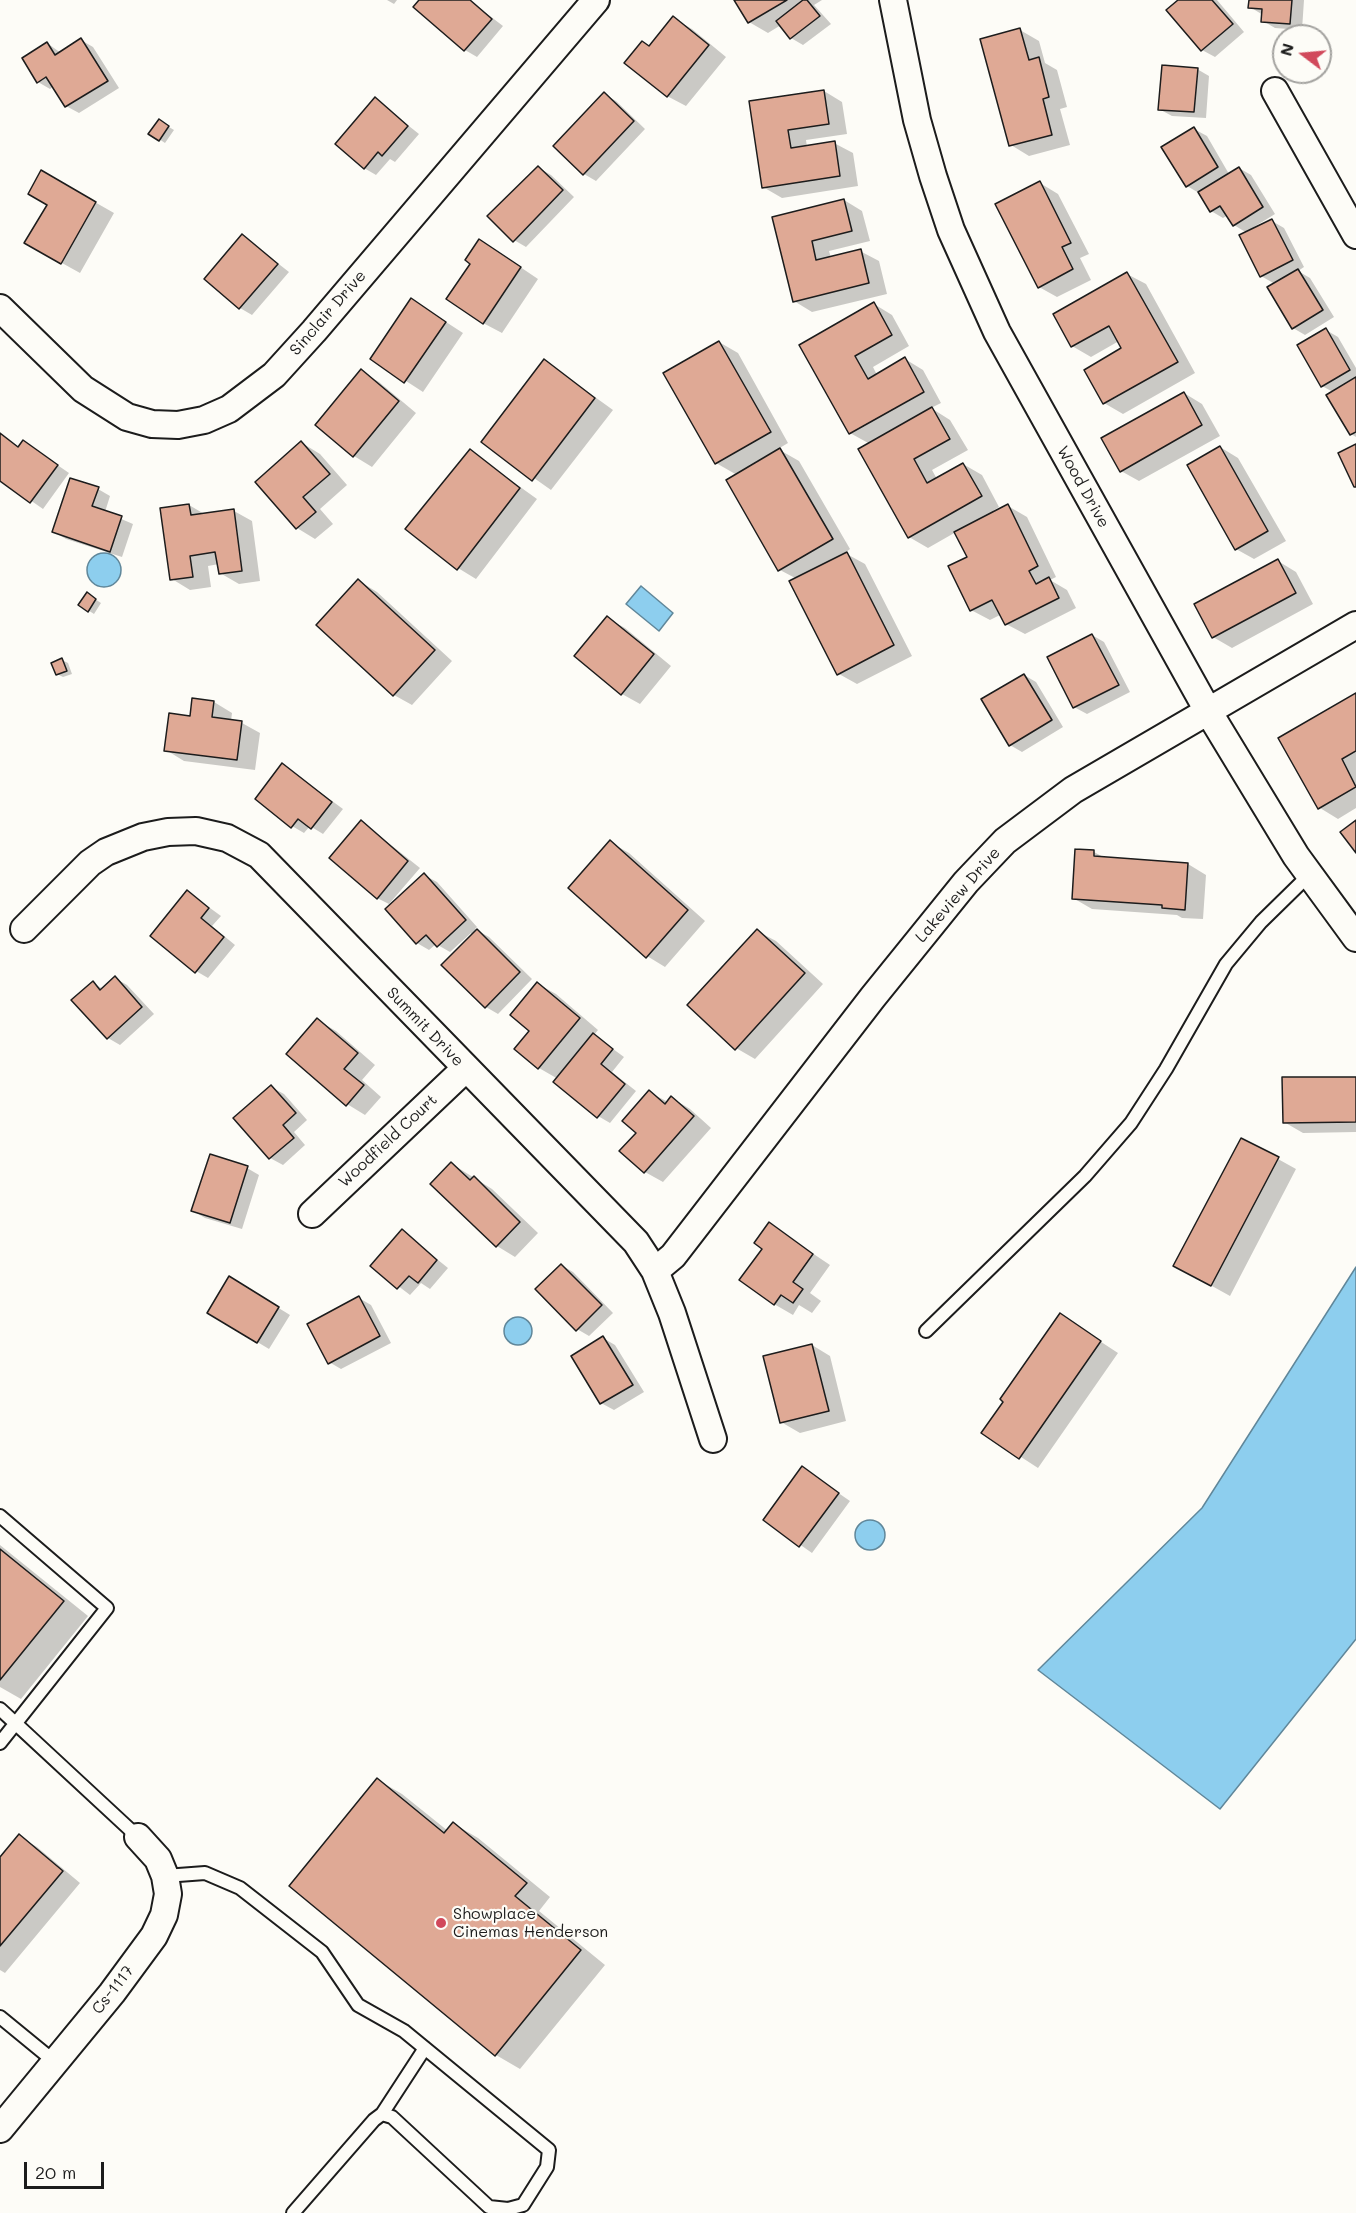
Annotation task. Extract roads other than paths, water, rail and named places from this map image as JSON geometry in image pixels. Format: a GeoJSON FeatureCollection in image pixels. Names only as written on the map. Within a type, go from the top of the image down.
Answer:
{"type":"FeatureCollection","features":[{"type":"Feature","properties":{"kind":"street","name":"Wood Drive"},"geometry":{"type":"LineString","coordinates":[[893,0],[917,120],[933,176],[973,283],[998,333],[1208,711],[1310,875],[1356,938]]}},
{"type":"Feature","properties":{"kind":"street","name":"Sinclair Drive"},"geometry":{"type":"LineString","coordinates":[[0,308],[83,389],[127,417],[152,424],[178,425],[204,420],[229,409],[274,375],[592,2]]}},
{"type":"Feature","properties":{"kind":"street"},"geometry":{"type":"LineString","coordinates":[[1275,91],[1356,235]]}},
{"type":"Feature","properties":{"kind":"street","name":"Lakeview Drive"},"geometry":{"type":"LineString","coordinates":[[655,1271],[673,1256],[881,988],[966,882],[1005,841],[1072,790],[1356,625]]}},
{"type":"Feature","properties":{"kind":"street","name":"Summit Drive"},"geometry":{"type":"LineString","coordinates":[[24,929],[83,869],[106,852],[143,837],[168,832],[196,831],[227,838],[259,855],[465,1069],[621,1226],[655,1271],[672,1313],[712,1439]]}},
{"type":"Feature","properties":{"kind":"street","name":"Woodfield Court"},"geometry":{"type":"LineString","coordinates":[[312,1214],[465,1069]]}},
{"type":"Feature","properties":{"kind":"street","name":"Cs-1117"},"geometry":{"type":"LineString","coordinates":[[0,2129],[154,1936],[164,1914],[168,1894],[165,1876],[158,1859],[138,1838]]}},
{"type":"Feature","properties":{"kind":"lane"},"geometry":{"type":"LineString","coordinates":[[926,1331],[1085,1176],[1131,1123],[1166,1069],[1226,964],[1261,922],[1310,875]]}},
{"type":"Feature","properties":{"kind":"lane"},"geometry":{"type":"LineString","coordinates":[[0,1516],[107,1608],[0,1743]]}},
{"type":"Feature","properties":{"kind":"lane"},"geometry":{"type":"LineString","coordinates":[[0,1709],[138,1838]]}},
{"type":"Feature","properties":{"kind":"lane"},"geometry":{"type":"LineString","coordinates":[[165,1876],[205,1873],[240,1888],[322,1952],[358,2005],[404,2031],[549,2150],[547,2167],[524,2205],[508,2209],[489,2207],[392,2118],[382,2114]]}},
{"type":"Feature","properties":{"kind":"lane"},"geometry":{"type":"LineString","coordinates":[[0,2017],[55,2062]]}},
{"type":"Feature","properties":{"kind":"lane"},"geometry":{"type":"LineString","coordinates":[[293,2213],[382,2114],[425,2048]]}},
{"type":"Feature","properties":{"kind":"water"},"geometry":{"type":"Polygon","coordinates":[[[104,553],[116,558],[121,570],[116,582],[104,587],[92,582],[87,570],[92,558],[104,553]]]}},
{"type":"Feature","properties":{"kind":"water"},"geometry":{"type":"Polygon","coordinates":[[[641,586],[673,613],[659,631],[626,604],[641,586]]]}},
{"type":"Feature","properties":{"kind":"water"},"geometry":{"type":"Polygon","coordinates":[[[1356,1267],[1356,1639],[1220,1809],[1038,1670],[1202,1508],[1356,1267]]]}},
{"type":"Feature","properties":{"kind":"water"},"geometry":{"type":"Polygon","coordinates":[[[518,1317],[528,1321],[532,1331],[528,1341],[518,1345],[508,1341],[504,1331],[508,1321],[518,1317]]]}},
{"type":"Feature","properties":{"kind":"water"},"geometry":{"type":"Polygon","coordinates":[[[870,1520],[881,1524],[885,1535],[881,1546],[870,1550],[859,1546],[855,1535],[859,1524],[870,1520]]]}},
{"type":"Feature","properties":{"kind":"place","name":"Showplace Cinemas Henderson"},"geometry":{"type":"Point","coordinates":[441,1923]}}]}
